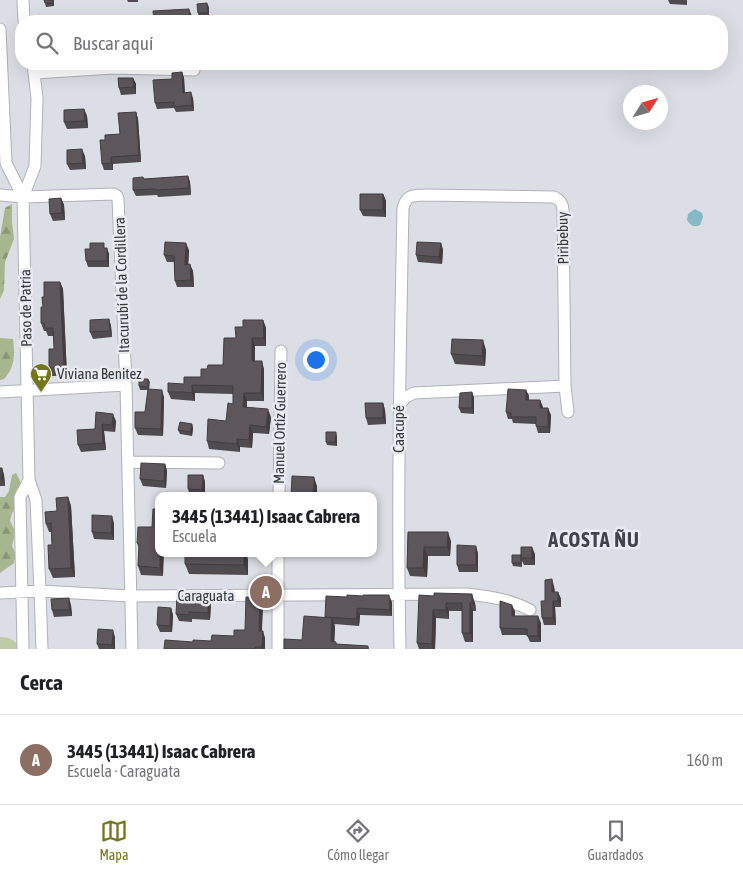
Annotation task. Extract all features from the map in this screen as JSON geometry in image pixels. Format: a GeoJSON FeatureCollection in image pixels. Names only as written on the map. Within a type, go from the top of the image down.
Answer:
{"type":"FeatureCollection","features":[{"type":"Feature","properties":{"kind":"street"},"geometry":{"type":"LineString","coordinates":[[22,0],[23,15]]}},
{"type":"Feature","properties":{"kind":"street","name":"Paso de Patria"},"geometry":{"type":"LineString","coordinates":[[0,29],[6,163],[23,197]]}},
{"type":"Feature","properties":{"kind":"street","name":"Paso de Patria"},"geometry":{"type":"LineString","coordinates":[[34,70],[38,98],[35,166],[23,197],[29,480],[36,500],[42,649]]}},
{"type":"Feature","properties":{"kind":"street","name":"Itacurubí de la Cordillera"},"geometry":{"type":"LineString","coordinates":[[23,197],[114,194],[119,202],[129,462],[132,649]]}},
{"type":"Feature","properties":{"kind":"street"},"geometry":{"type":"LineString","coordinates":[[0,195],[23,197]]}},
{"type":"Feature","properties":{"kind":"street","name":"Piribebuy"},"geometry":{"type":"LineString","coordinates":[[403,208],[405,200],[409,197],[425,195],[554,197],[560,201],[563,206],[565,386],[568,412]]}},
{"type":"Feature","properties":{"kind":"street","name":"Caacupé"},"geometry":{"type":"LineString","coordinates":[[400,649],[399,405],[403,208]]}},
{"type":"Feature","properties":{"kind":"street","name":"Manuel Ortíz Guerrero"},"geometry":{"type":"LineString","coordinates":[[279,492],[281,351]]}},
{"type":"Feature","properties":{"kind":"street"},"geometry":{"type":"LineString","coordinates":[[0,392],[126,385]]}},
{"type":"Feature","properties":{"kind":"street"},"geometry":{"type":"LineString","coordinates":[[399,405],[414,392],[565,386]]}},
{"type":"Feature","properties":{"kind":"street"},"geometry":{"type":"LineString","coordinates":[[129,462],[219,463]]}},
{"type":"Feature","properties":{"kind":"street","name":"Paso de Patria"},"geometry":{"type":"LineString","coordinates":[[23,649],[20,497],[29,480]]}},
{"type":"Feature","properties":{"kind":"street"},"geometry":{"type":"LineString","coordinates":[[278,557],[278,649]]}},
{"type":"Feature","properties":{"kind":"street","name":"Caraguata"},"geometry":{"type":"LineString","coordinates":[[0,593],[40,592],[130,596],[468,594],[505,599],[530,610]]}},
{"type":"Feature","properties":{"kind":"green space"},"geometry":{"type":"Polygon","coordinates":[[[12,204],[14,239],[5,262],[4,290],[0,299],[0,237],[5,208],[12,204]]]}},
{"type":"Feature","properties":{"kind":"green space"},"geometry":{"type":"Polygon","coordinates":[[[0,338],[13,339],[14,350],[10,370],[4,379],[0,380],[0,338]]]}},
{"type":"Feature","properties":{"kind":"green space"},"geometry":{"type":"Polygon","coordinates":[[[16,473],[21,489],[17,507],[12,513],[10,521],[14,529],[12,546],[16,554],[14,563],[0,573],[0,497],[5,497],[9,491],[12,475],[16,473]]]}},
{"type":"Feature","properties":{"kind":"green space"},"geometry":{"type":"Polygon","coordinates":[[[0,637],[12,640],[19,649],[0,649],[0,637]]]}},
{"type":"Feature","properties":{"kind":"water"},"geometry":{"type":"Polygon","coordinates":[[[695,209],[702,213],[703,217],[700,225],[694,226],[687,220],[688,214],[695,209]]]}},
{"type":"Feature","properties":{"kind":"building"},"geometry":{"type":"Polygon","coordinates":[[[44,0],[53,0],[53,3],[45,3],[44,0]]]}},
{"type":"Feature","properties":{"kind":"building"},"geometry":{"type":"Polygon","coordinates":[[[207,3],[208,13],[198,13],[197,4],[207,3]]]}},
{"type":"Feature","properties":{"kind":"building"},"geometry":{"type":"Polygon","coordinates":[[[189,9],[190,15],[153,15],[153,11],[189,9]]]}},
{"type":"Feature","properties":{"kind":"building"},"geometry":{"type":"Polygon","coordinates":[[[182,72],[183,93],[191,92],[192,105],[174,107],[174,102],[155,103],[153,80],[172,79],[172,73],[182,72]]]}},
{"type":"Feature","properties":{"kind":"building"},"geometry":{"type":"Polygon","coordinates":[[[118,78],[133,78],[134,87],[119,88],[118,78]]]}},
{"type":"Feature","properties":{"kind":"building"},"geometry":{"type":"Polygon","coordinates":[[[84,109],[85,121],[64,122],[64,110],[84,109]]]}},
{"type":"Feature","properties":{"kind":"building"},"geometry":{"type":"Polygon","coordinates":[[[136,112],[139,155],[111,157],[111,163],[102,164],[100,140],[105,140],[105,135],[120,134],[118,113],[136,112]]]}},
{"type":"Feature","properties":{"kind":"building"},"geometry":{"type":"Polygon","coordinates":[[[82,149],[83,163],[67,164],[67,150],[82,149]]]}},
{"type":"Feature","properties":{"kind":"building"},"geometry":{"type":"Polygon","coordinates":[[[188,176],[189,188],[133,190],[133,178],[188,176]]]}},
{"type":"Feature","properties":{"kind":"building"},"geometry":{"type":"Polygon","coordinates":[[[360,194],[383,194],[383,210],[360,210],[360,194]]]}},
{"type":"Feature","properties":{"kind":"building"},"geometry":{"type":"Polygon","coordinates":[[[61,198],[62,213],[50,214],[49,199],[61,198]]]}},
{"type":"Feature","properties":{"kind":"building"},"geometry":{"type":"Polygon","coordinates":[[[165,242],[186,243],[185,265],[190,264],[191,280],[175,281],[174,256],[164,255],[165,242]]]}},
{"type":"Feature","properties":{"kind":"building"},"geometry":{"type":"Polygon","coordinates":[[[417,242],[441,243],[439,257],[416,255],[417,242]]]}},
{"type":"Feature","properties":{"kind":"building"},"geometry":{"type":"Polygon","coordinates":[[[90,243],[104,243],[104,248],[107,248],[107,261],[86,261],[85,249],[90,249],[90,243]]]}},
{"type":"Feature","properties":{"kind":"building"},"geometry":{"type":"Polygon","coordinates":[[[44,282],[60,282],[64,368],[49,368],[49,349],[54,349],[53,328],[45,328],[44,323],[41,323],[44,282]]]}},
{"type":"Feature","properties":{"kind":"building"},"geometry":{"type":"Polygon","coordinates":[[[109,319],[110,331],[90,332],[90,320],[109,319]]]}},
{"type":"Feature","properties":{"kind":"building"},"geometry":{"type":"Polygon","coordinates":[[[243,320],[263,320],[264,338],[252,338],[252,361],[262,361],[261,393],[244,393],[243,407],[268,409],[266,427],[250,425],[249,440],[237,439],[237,444],[207,441],[208,419],[226,421],[228,403],[233,404],[233,386],[192,385],[192,393],[168,392],[168,383],[184,384],[184,377],[201,377],[201,369],[207,369],[208,365],[223,365],[224,338],[236,338],[235,327],[243,327],[243,320]]]}},
{"type":"Feature","properties":{"kind":"building"},"geometry":{"type":"Polygon","coordinates":[[[452,339],[483,340],[482,356],[451,354],[452,339]]]}},
{"type":"Feature","properties":{"kind":"building"},"geometry":{"type":"Polygon","coordinates":[[[139,379],[148,379],[148,387],[139,386],[139,379]]]}},
{"type":"Feature","properties":{"kind":"building"},"geometry":{"type":"Polygon","coordinates":[[[148,389],[162,390],[161,429],[135,428],[135,412],[145,412],[148,389]]]}},
{"type":"Feature","properties":{"kind":"building"},"geometry":{"type":"Polygon","coordinates":[[[508,389],[526,390],[526,400],[540,400],[540,408],[548,408],[548,427],[536,426],[536,417],[511,417],[511,413],[506,412],[508,389]]]}},
{"type":"Feature","properties":{"kind":"building"},"geometry":{"type":"Polygon","coordinates":[[[472,392],[472,408],[459,408],[460,393],[472,392]]]}},
{"type":"Feature","properties":{"kind":"building"},"geometry":{"type":"Polygon","coordinates":[[[365,403],[383,403],[383,418],[366,418],[365,403]]]}},
{"type":"Feature","properties":{"kind":"building"},"geometry":{"type":"Polygon","coordinates":[[[96,412],[113,414],[112,425],[102,424],[103,443],[78,445],[77,430],[95,429],[96,412]]]}},
{"type":"Feature","properties":{"kind":"building"},"geometry":{"type":"Polygon","coordinates":[[[180,422],[192,424],[190,432],[178,430],[180,422]]]}},
{"type":"Feature","properties":{"kind":"building"},"geometry":{"type":"Polygon","coordinates":[[[326,432],[336,432],[335,442],[326,442],[326,432]]]}},
{"type":"Feature","properties":{"kind":"building"},"geometry":{"type":"Polygon","coordinates":[[[141,463],[165,464],[164,481],[140,479],[141,463]]]}},
{"type":"Feature","properties":{"kind":"building"},"geometry":{"type":"Polygon","coordinates":[[[0,468],[2,468],[2,479],[0,479],[0,468]]]}},
{"type":"Feature","properties":{"kind":"building"},"geometry":{"type":"Polygon","coordinates":[[[188,475],[203,475],[202,490],[188,489],[188,475]]]}},
{"type":"Feature","properties":{"kind":"building"},"geometry":{"type":"Polygon","coordinates":[[[292,476],[314,477],[313,492],[291,492],[292,476]]]}},
{"type":"Feature","properties":{"kind":"building"},"geometry":{"type":"Polygon","coordinates":[[[68,497],[71,568],[49,569],[48,545],[52,545],[51,523],[46,524],[45,512],[57,511],[56,498],[68,497]]]}},
{"type":"Feature","properties":{"kind":"building"},"geometry":{"type":"Polygon","coordinates":[[[153,509],[155,509],[155,557],[160,557],[160,568],[138,566],[138,527],[152,527],[153,509]]]}},
{"type":"Feature","properties":{"kind":"building"},"geometry":{"type":"Polygon","coordinates":[[[92,515],[112,516],[111,533],[92,532],[92,515]]]}},
{"type":"Feature","properties":{"kind":"building"},"geometry":{"type":"Polygon","coordinates":[[[408,532],[448,532],[447,547],[424,547],[423,568],[407,568],[408,532]]]}},
{"type":"Feature","properties":{"kind":"building"},"geometry":{"type":"Polygon","coordinates":[[[457,545],[476,546],[476,565],[457,565],[457,545]]]}},
{"type":"Feature","properties":{"kind":"building"},"geometry":{"type":"Polygon","coordinates":[[[521,547],[532,547],[532,558],[521,558],[521,547]]]}},
{"type":"Feature","properties":{"kind":"building"},"geometry":{"type":"Polygon","coordinates":[[[512,555],[521,555],[521,563],[512,563],[512,555]]]}},
{"type":"Feature","properties":{"kind":"building"},"geometry":{"type":"Polygon","coordinates":[[[185,557],[244,557],[244,565],[185,564],[185,557]]]}},
{"type":"Feature","properties":{"kind":"building"},"geometry":{"type":"Polygon","coordinates":[[[552,579],[552,592],[558,592],[558,601],[553,601],[553,618],[542,618],[541,601],[545,601],[545,580],[552,579]]]}},
{"type":"Feature","properties":{"kind":"building"},"geometry":{"type":"Polygon","coordinates":[[[434,593],[472,594],[472,603],[470,603],[470,633],[462,633],[462,603],[446,603],[446,610],[433,610],[432,644],[417,643],[419,595],[434,596],[434,593]]]}},
{"type":"Feature","properties":{"kind":"building"},"geometry":{"type":"Polygon","coordinates":[[[347,595],[389,595],[390,610],[357,608],[357,619],[325,617],[326,596],[347,597],[347,595]]]}},
{"type":"Feature","properties":{"kind":"building"},"geometry":{"type":"Polygon","coordinates":[[[177,596],[209,596],[208,613],[189,612],[189,615],[176,614],[177,596]]]}},
{"type":"Feature","properties":{"kind":"building"},"geometry":{"type":"Polygon","coordinates":[[[246,597],[260,598],[259,631],[263,631],[262,647],[255,647],[255,649],[164,649],[165,640],[211,641],[212,635],[234,636],[234,630],[245,630],[246,597]]]}},
{"type":"Feature","properties":{"kind":"building"},"geometry":{"type":"Polygon","coordinates":[[[69,598],[69,610],[52,610],[51,599],[69,598]]]}},
{"type":"Feature","properties":{"kind":"building"},"geometry":{"type":"Polygon","coordinates":[[[500,601],[512,605],[512,616],[538,616],[538,636],[527,636],[527,629],[500,628],[500,601]]]}},
{"type":"Feature","properties":{"kind":"building"},"geometry":{"type":"Polygon","coordinates":[[[158,607],[171,608],[170,626],[157,625],[158,607]]]}},
{"type":"Feature","properties":{"kind":"building"},"geometry":{"type":"Polygon","coordinates":[[[304,616],[332,618],[331,641],[336,642],[336,644],[368,646],[368,649],[284,649],[284,639],[302,640],[304,616]]]}},
{"type":"Feature","properties":{"kind":"building"},"geometry":{"type":"Polygon","coordinates":[[[98,629],[113,630],[112,645],[97,644],[98,629]]]}},
{"type":"Feature","properties":{"kind":"place","name":"Viviana Benitez"},"geometry":{"type":"Point","coordinates":[41,393]}},
{"type":"Feature","properties":{"kind":"place","name":"3445 (13441) Isaac Cabrera"},"geometry":{"type":"Point","coordinates":[266,592]}},
{"type":"Feature","properties":{"kind":"district","name":"ACOSTA ÑU"},"geometry":{"type":"Point","coordinates":[594,540]}}]}
